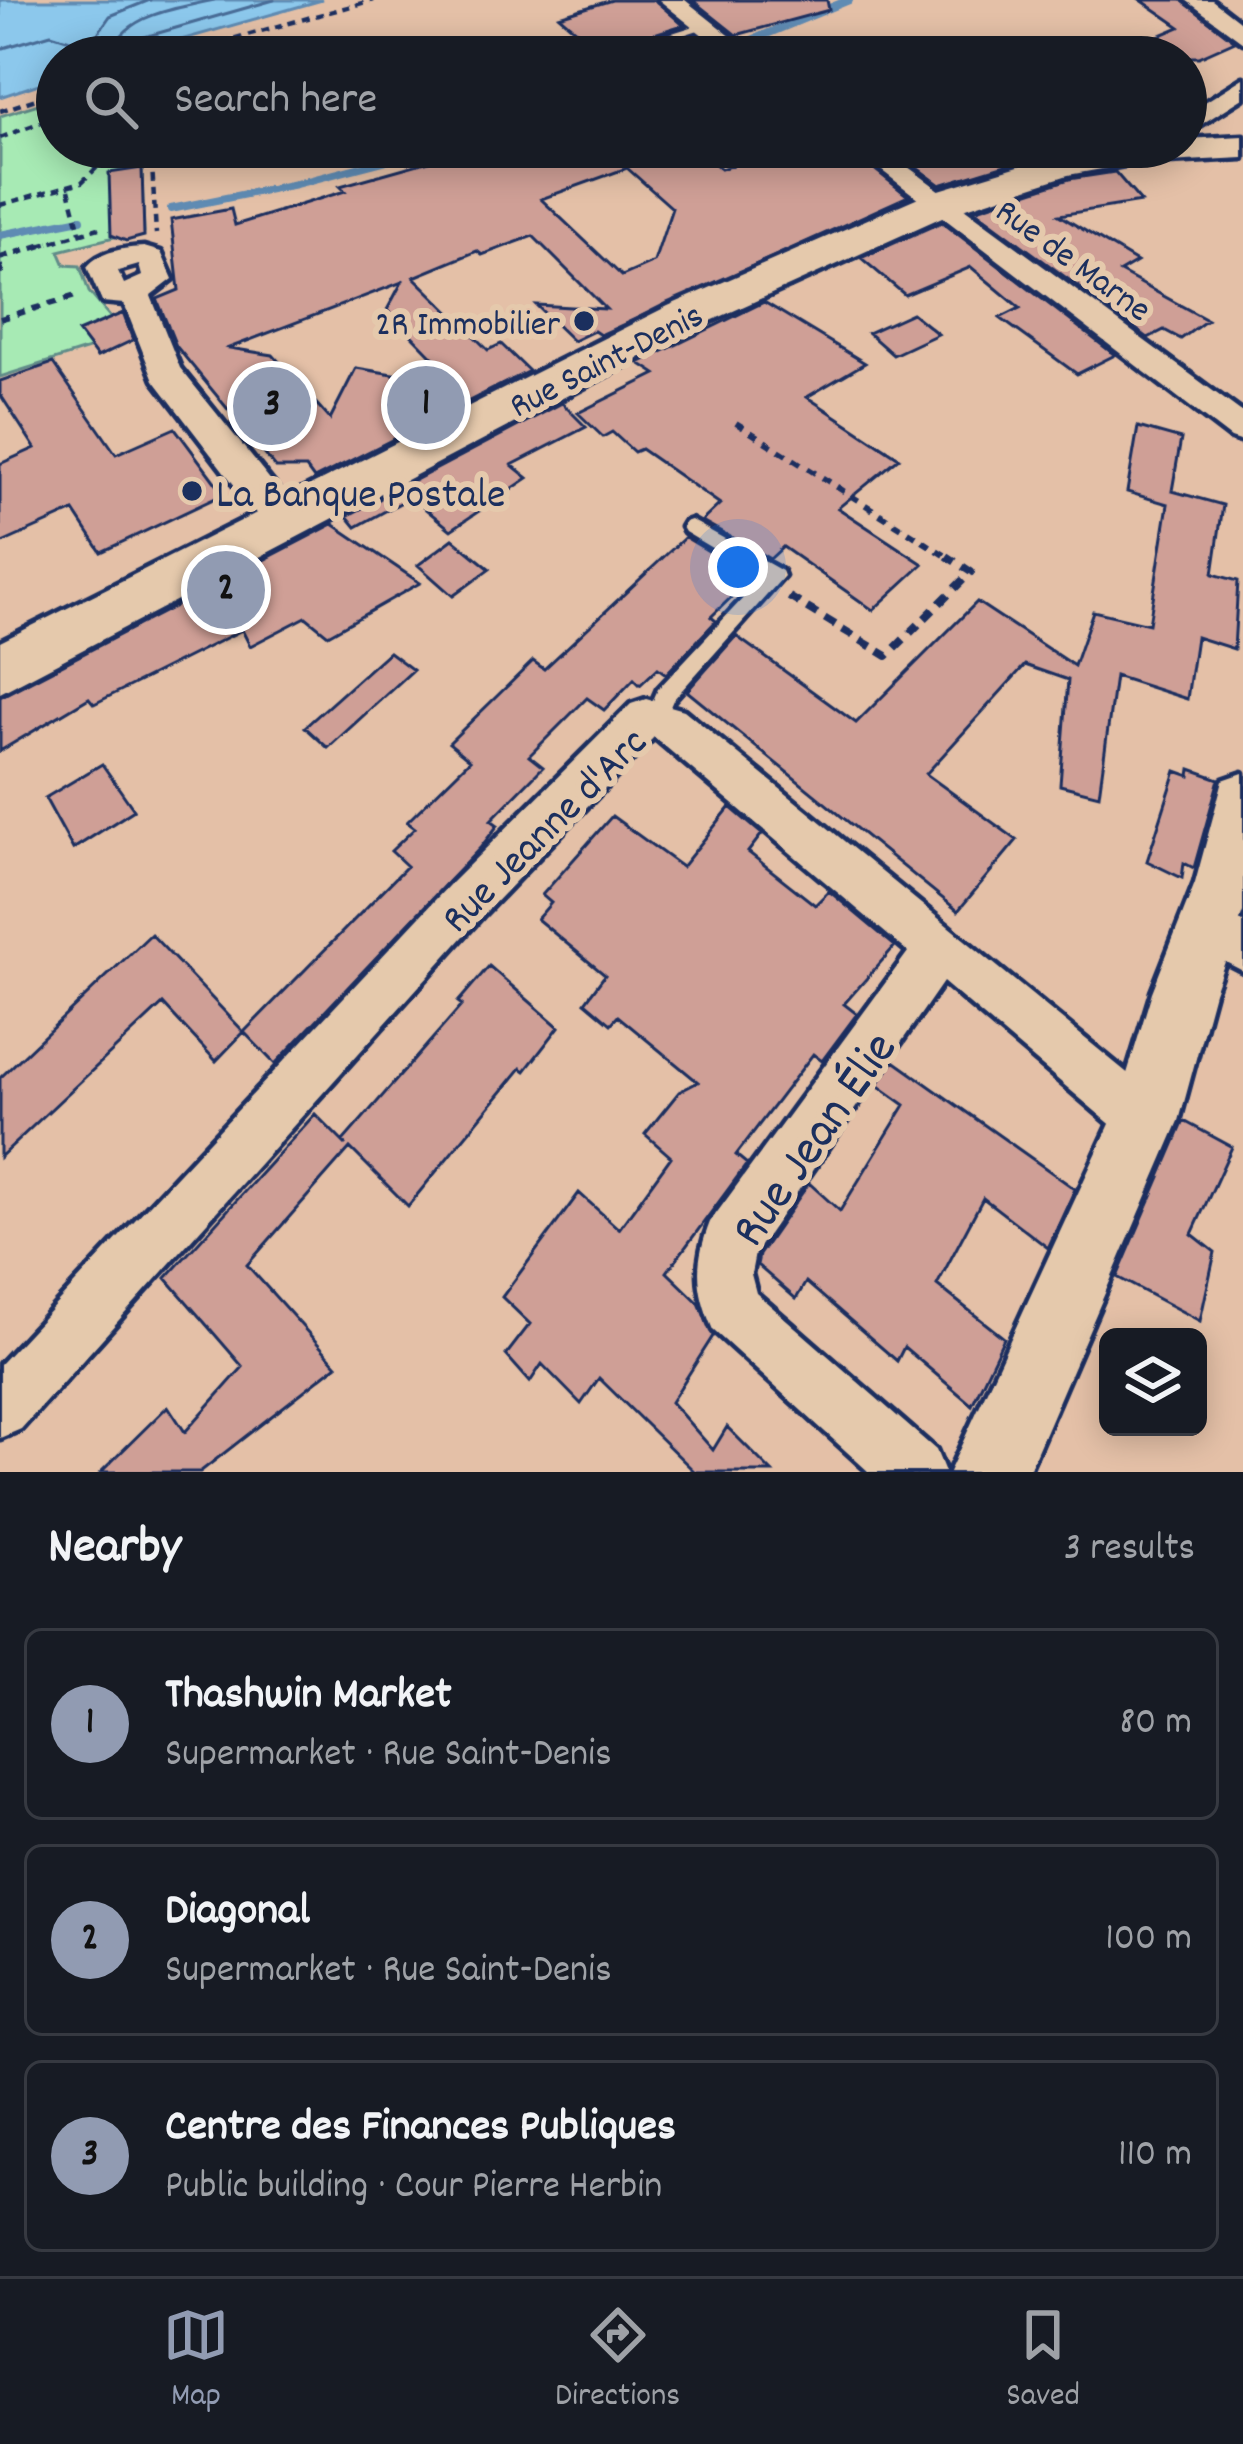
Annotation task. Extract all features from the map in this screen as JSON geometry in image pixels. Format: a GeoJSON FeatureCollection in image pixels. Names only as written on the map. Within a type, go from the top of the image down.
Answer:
{"type":"FeatureCollection","features":[{"type":"Feature","properties":{"kind":"main road","name":"Rue Saint-Denis"},"geometry":{"type":"LineString","coordinates":[[1207,144],[1243,147]]}},
{"type":"Feature","properties":{"kind":"main road","name":"Rue Saint-Denis"},"geometry":{"type":"LineString","coordinates":[[0,669],[684,316],[937,203],[1051,168]]}},
{"type":"Feature","properties":{"kind":"street"},"geometry":{"type":"LineString","coordinates":[[670,0],[717,36]]}},
{"type":"Feature","properties":{"kind":"street"},"geometry":{"type":"LineString","coordinates":[[1197,0],[1243,35]]}},
{"type":"Feature","properties":{"kind":"street"},"geometry":{"type":"LineString","coordinates":[[1207,111],[1243,86]]}},
{"type":"Feature","properties":{"kind":"street","name":"Rue de Marne"},"geometry":{"type":"LineString","coordinates":[[891,168],[1243,430]]}},
{"type":"Feature","properties":{"kind":"street"},"geometry":{"type":"LineString","coordinates":[[151,258],[158,279],[123,290],[165,372],[284,523]]}},
{"type":"Feature","properties":{"kind":"street","name":"Rue Jeanne d'Arc"},"geometry":{"type":"LineString","coordinates":[[0,1408],[482,884],[627,731],[646,717],[669,723],[1146,1121]]}},
{"type":"Feature","properties":{"kind":"street"},"geometry":{"type":"LineString","coordinates":[[988,1472],[1146,1121],[1183,992],[1225,938],[1224,883],[1243,798]]}},
{"type":"Feature","properties":{"kind":"street","name":"Rue Jean Élie"},"geometry":{"type":"LineString","coordinates":[[914,1472],[733,1310],[723,1274],[730,1242],[939,948]]}},
{"type":"Feature","properties":{"kind":"lane"},"geometry":{"type":"LineString","coordinates":[[671,36],[704,26]]}},
{"type":"Feature","properties":{"kind":"lane"},"geometry":{"type":"LineString","coordinates":[[655,719],[665,695],[776,577],[691,527]]}},
{"type":"Feature","properties":{"kind":"path"},"geometry":{"type":"LineString","coordinates":[[243,36],[373,0]]}},
{"type":"Feature","properties":{"kind":"path"},"geometry":{"type":"LineString","coordinates":[[0,111],[36,99]]}},
{"type":"Feature","properties":{"kind":"path"},"geometry":{"type":"LineString","coordinates":[[0,138],[36,124]]}},
{"type":"Feature","properties":{"kind":"path"},"geometry":{"type":"LineString","coordinates":[[0,206],[69,189],[100,168]]}},
{"type":"Feature","properties":{"kind":"path"},"geometry":{"type":"LineString","coordinates":[[151,258],[157,244],[152,168]]}},
{"type":"Feature","properties":{"kind":"path"},"geometry":{"type":"LineString","coordinates":[[3,281],[0,261],[74,239],[80,228],[69,189]]}},
{"type":"Feature","properties":{"kind":"path"},"geometry":{"type":"LineString","coordinates":[[80,228],[99,228]]}},
{"type":"Feature","properties":{"kind":"path"},"geometry":{"type":"LineString","coordinates":[[0,319],[123,290]]}},
{"type":"Feature","properties":{"kind":"path"},"geometry":{"type":"LineString","coordinates":[[736,423],[971,572],[886,656],[784,594],[793,586],[776,577]]}},
{"type":"Feature","properties":{"kind":"green space"},"geometry":{"type":"Polygon","coordinates":[[[36,105],[36,168],[142,168],[144,232],[129,240],[118,236],[59,251],[65,265],[80,266],[89,292],[127,337],[0,377],[0,116],[36,105]]]}},
{"type":"Feature","properties":{"kind":"water"},"geometry":{"type":"Polygon","coordinates":[[[0,0],[322,0],[195,36],[36,36],[36,85],[0,97],[0,0]]]}},
{"type":"Feature","properties":{"kind":"building"},"geometry":{"type":"Polygon","coordinates":[[[612,0],[655,0],[683,25],[648,36],[582,36],[559,16],[612,0]]]}},
{"type":"Feature","properties":{"kind":"building"},"geometry":{"type":"Polygon","coordinates":[[[692,0],[827,0],[829,10],[736,35],[692,0]]]}},
{"type":"Feature","properties":{"kind":"building"},"geometry":{"type":"Polygon","coordinates":[[[1141,0],[1182,0],[1235,41],[1207,53],[1207,36],[1159,36],[1180,27],[1141,0]]]}},
{"type":"Feature","properties":{"kind":"building"},"geometry":{"type":"Polygon","coordinates":[[[142,168],[144,236],[126,241],[111,235],[109,173],[142,168]]]}},
{"type":"Feature","properties":{"kind":"building"},"geometry":{"type":"Polygon","coordinates":[[[404,168],[627,168],[720,168],[721,169],[873,168],[908,196],[600,335],[594,331],[573,341],[536,305],[606,309],[533,236],[482,255],[477,251],[414,277],[488,350],[501,344],[529,371],[314,479],[306,468],[276,468],[176,346],[157,299],[179,290],[171,220],[231,209],[235,225],[345,191],[340,186],[404,168]],[[627,168],[541,199],[622,276],[654,262],[672,208],[627,168]],[[402,282],[229,348],[273,355],[330,419],[356,368],[460,385],[387,310],[402,282]]]}},
{"type":"Feature","properties":{"kind":"building"},"geometry":{"type":"Polygon","coordinates":[[[917,168],[996,168],[940,185],[917,168]]]}},
{"type":"Feature","properties":{"kind":"building"},"geometry":{"type":"Polygon","coordinates":[[[1115,172],[1141,202],[1059,215],[1137,262],[1120,272],[1207,320],[1181,339],[1164,330],[1148,338],[974,210],[1069,179],[1115,172]]]}},
{"type":"Feature","properties":{"kind":"building"},"geometry":{"type":"Polygon","coordinates":[[[942,222],[1115,355],[1077,374],[1000,318],[1020,308],[971,267],[905,295],[861,258],[942,222]]]}},
{"type":"Feature","properties":{"kind":"building"},"geometry":{"type":"Polygon","coordinates":[[[764,302],[865,363],[807,397],[899,458],[838,508],[923,564],[873,610],[783,547],[770,559],[702,521],[720,504],[641,449],[634,452],[612,432],[603,437],[578,413],[656,374],[639,363],[764,302]]]}},
{"type":"Feature","properties":{"kind":"building"},"geometry":{"type":"Polygon","coordinates":[[[123,313],[133,340],[97,357],[78,332],[123,313]]]}},
{"type":"Feature","properties":{"kind":"building"},"geometry":{"type":"Polygon","coordinates":[[[912,313],[938,334],[893,355],[868,333],[912,313]]]}},
{"type":"Feature","properties":{"kind":"building"},"geometry":{"type":"Polygon","coordinates":[[[53,363],[116,454],[175,428],[224,494],[101,552],[74,511],[0,544],[0,464],[35,448],[0,394],[0,381],[53,363]]]}},
{"type":"Feature","properties":{"kind":"building"},"geometry":{"type":"Polygon","coordinates":[[[562,403],[586,427],[512,465],[528,478],[451,530],[411,497],[356,527],[347,516],[562,403]]]}},
{"type":"Feature","properties":{"kind":"building"},"geometry":{"type":"Polygon","coordinates":[[[1138,427],[1181,439],[1172,491],[1223,505],[1213,574],[1238,581],[1234,649],[1196,637],[1187,699],[1115,676],[1099,795],[1060,785],[1068,680],[1025,665],[926,774],[1017,840],[958,911],[687,691],[736,636],[856,723],[977,602],[1074,666],[1093,611],[1149,624],[1168,504],[1127,492],[1138,427]]]}},
{"type":"Feature","properties":{"kind":"building"},"geometry":{"type":"Polygon","coordinates":[[[333,524],[420,583],[328,635],[306,617],[250,646],[242,630],[94,704],[89,698],[0,751],[0,697],[333,524]]]}},
{"type":"Feature","properties":{"kind":"building"},"geometry":{"type":"Polygon","coordinates":[[[685,537],[752,577],[711,617],[716,621],[666,674],[658,668],[640,685],[634,679],[604,710],[587,698],[529,756],[543,767],[491,820],[498,825],[481,847],[275,1064],[244,1032],[407,866],[391,851],[415,828],[407,822],[470,760],[449,743],[533,661],[544,669],[685,537]]]}},
{"type":"Feature","properties":{"kind":"building"},"geometry":{"type":"Polygon","coordinates":[[[453,539],[490,569],[453,596],[418,565],[453,539]]]}},
{"type":"Feature","properties":{"kind":"building"},"geometry":{"type":"Polygon","coordinates":[[[389,652],[413,670],[328,748],[305,727],[389,652]]]}},
{"type":"Feature","properties":{"kind":"building"},"geometry":{"type":"Polygon","coordinates":[[[102,764],[134,810],[73,849],[45,798],[102,764]]]}},
{"type":"Feature","properties":{"kind":"building"},"geometry":{"type":"Polygon","coordinates":[[[1191,769],[1219,779],[1194,868],[1184,863],[1182,878],[1147,861],[1176,771],[1190,776],[1191,769]]]}},
{"type":"Feature","properties":{"kind":"building"},"geometry":{"type":"Polygon","coordinates":[[[730,807],[762,834],[748,852],[815,905],[829,891],[895,946],[844,1004],[857,1014],[822,1061],[813,1054],[736,1155],[747,1164],[667,1272],[699,1303],[713,1336],[671,1402],[713,1450],[727,1427],[772,1472],[695,1472],[599,1378],[581,1404],[542,1364],[530,1382],[506,1355],[530,1324],[502,1297],[579,1193],[619,1229],[671,1157],[645,1134],[679,1092],[698,1082],[618,1016],[611,1024],[585,1002],[605,975],[537,919],[551,903],[542,895],[612,816],[682,867],[730,807]]]}},
{"type":"Feature","properties":{"kind":"building"},"geometry":{"type":"Polygon","coordinates":[[[151,934],[244,1032],[216,1061],[163,1004],[0,1157],[0,1078],[151,934]]]}},
{"type":"Feature","properties":{"kind":"building"},"geometry":{"type":"Polygon","coordinates":[[[489,966],[559,1027],[525,1071],[521,1068],[408,1206],[350,1148],[247,1265],[337,1365],[200,1472],[101,1472],[168,1406],[185,1432],[243,1367],[166,1278],[315,1114],[346,1145],[343,1141],[462,1005],[458,1002],[489,966]]]}},
{"type":"Feature","properties":{"kind":"building"},"geometry":{"type":"Polygon","coordinates":[[[894,1061],[1075,1189],[1048,1248],[983,1198],[937,1285],[1004,1338],[972,1405],[904,1347],[897,1361],[806,1282],[796,1299],[757,1265],[759,1255],[809,1183],[840,1211],[905,1105],[877,1085],[894,1061]]]}},
{"type":"Feature","properties":{"kind":"building"},"geometry":{"type":"Polygon","coordinates":[[[1184,1121],[1232,1147],[1192,1234],[1215,1252],[1200,1321],[1117,1277],[1184,1121]]]}},
{"type":"Feature","properties":{"kind":"waterway"},"geometry":{"type":"LineString","coordinates":[[762,36],[849,0]]}},
{"type":"Feature","properties":{"kind":"waterway"},"geometry":{"type":"LineString","coordinates":[[171,209],[357,168]]}},
{"type":"Feature","properties":{"kind":"waterway"},"geometry":{"type":"LineString","coordinates":[[0,235],[81,219]]}},
{"type":"Feature","properties":{"kind":"place","name":"2R Immobilier"},"geometry":{"type":"Point","coordinates":[584,321]}},
{"type":"Feature","properties":{"kind":"place","name":"Thashwin Market"},"geometry":{"type":"Point","coordinates":[426,405]}},
{"type":"Feature","properties":{"kind":"place","name":"Centre des Finances Publiques"},"geometry":{"type":"Point","coordinates":[272,406]}},
{"type":"Feature","properties":{"kind":"place","name":"La Banque Postale"},"geometry":{"type":"Point","coordinates":[192,491]}},
{"type":"Feature","properties":{"kind":"place","name":"Diagonal"},"geometry":{"type":"Point","coordinates":[226,590]}}]}
